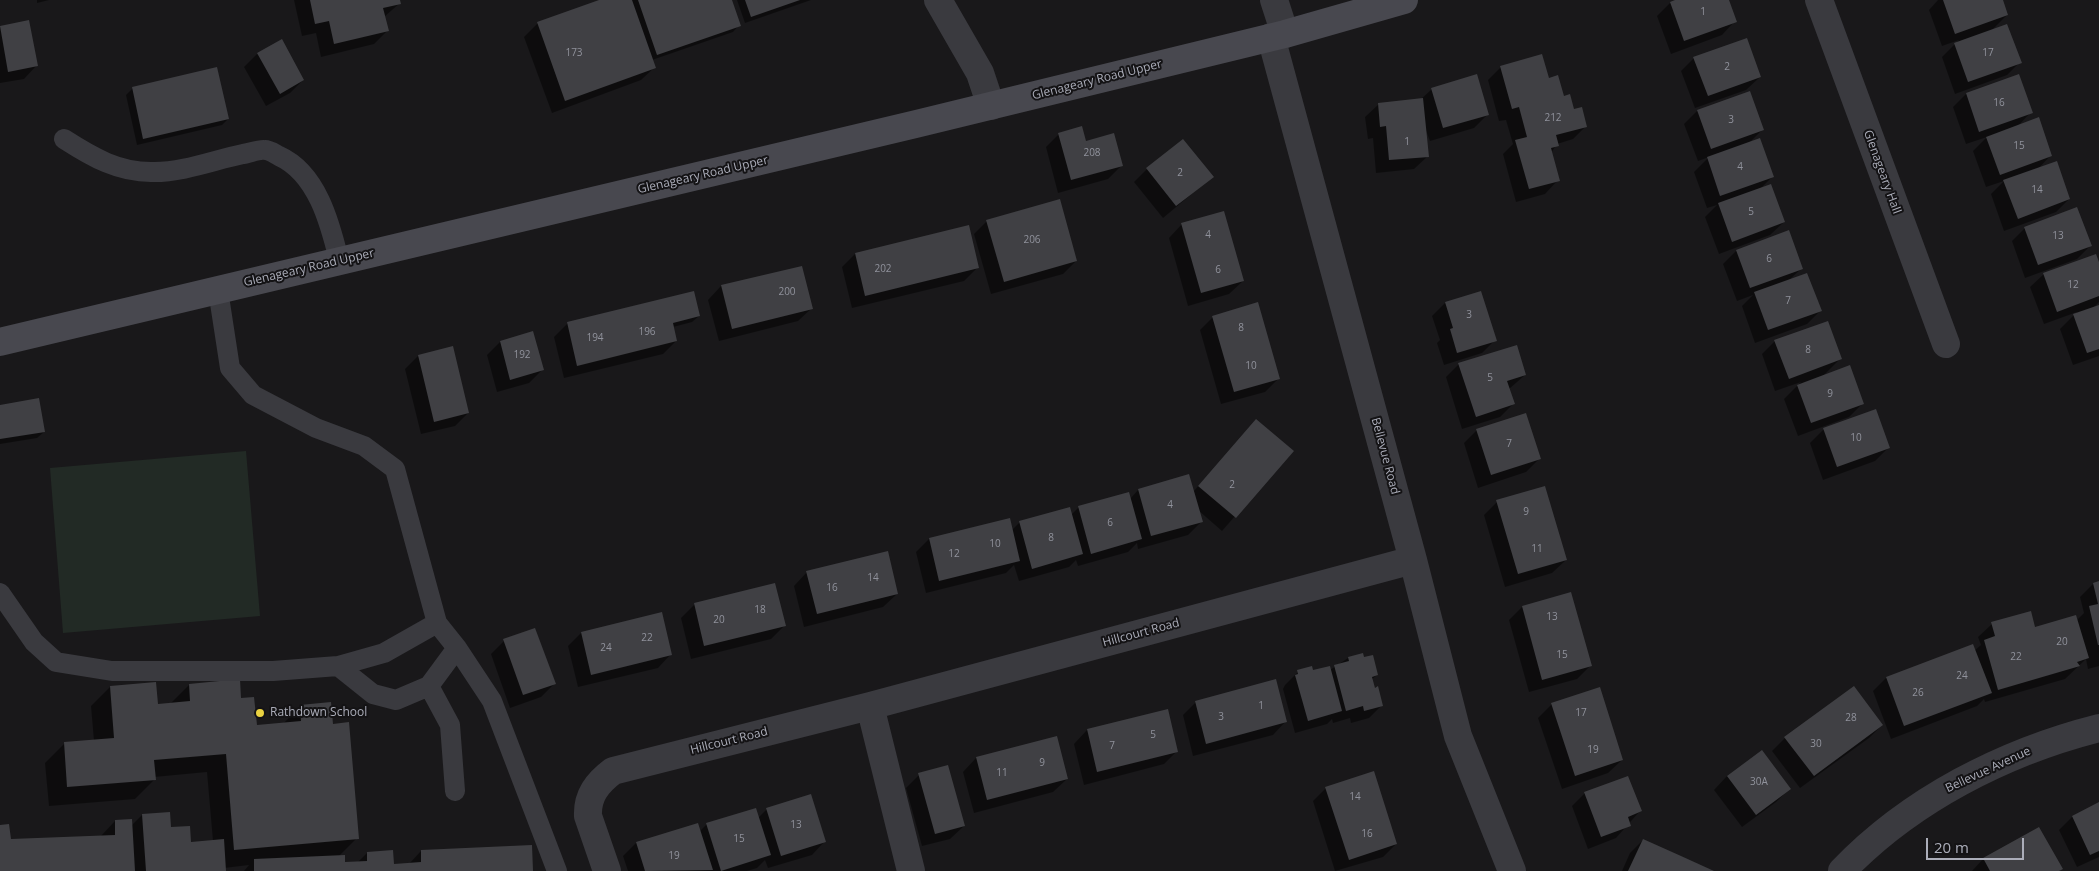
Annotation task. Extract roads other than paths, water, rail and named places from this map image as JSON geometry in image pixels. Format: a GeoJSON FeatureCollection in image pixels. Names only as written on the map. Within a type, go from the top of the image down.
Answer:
{"type":"FeatureCollection","features":[{"type":"Feature","properties":{"kind":"main road","name":"Glenageary Road Upper"},"geometry":{"type":"LineString","coordinates":[[0,342],[991,106],[1278,36],[1404,0]]}},
{"type":"Feature","properties":{"kind":"street"},"geometry":{"type":"LineString","coordinates":[[938,0],[980,73],[991,106]]}},
{"type":"Feature","properties":{"kind":"street","name":"Bellevue Road"},"geometry":{"type":"LineString","coordinates":[[1274,0],[1278,36],[1458,736],[1512,871]]}},
{"type":"Feature","properties":{"kind":"street","name":"Glenageary Hall"},"geometry":{"type":"LineString","coordinates":[[1819,0],[1946,344]]}},
{"type":"Feature","properties":{"kind":"street","name":"Hillcourt Road"},"geometry":{"type":"LineString","coordinates":[[607,871],[588,816],[588,806],[595,788],[613,772],[626,766],[870,706],[1413,560]]}},
{"type":"Feature","properties":{"kind":"street"},"geometry":{"type":"LineString","coordinates":[[870,706],[911,871]]}},
{"type":"Feature","properties":{"kind":"street","name":"Bellevue Avenue"},"geometry":{"type":"LineString","coordinates":[[1842,871],[1869,843],[1947,789],[2052,740],[2099,728]]}},
{"type":"Feature","properties":{"kind":"lane"},"geometry":{"type":"LineString","coordinates":[[64,139],[92,158],[129,171],[155,172],[188,168],[266,150],[291,161],[314,190],[330,224],[339,260]]}},
{"type":"Feature","properties":{"kind":"lane"},"geometry":{"type":"LineString","coordinates":[[218,290],[230,368],[253,396],[316,428],[364,446],[395,469],[438,623],[492,701],[558,871]]}},
{"type":"Feature","properties":{"kind":"lane"},"geometry":{"type":"LineString","coordinates":[[0,593],[34,642],[56,662],[121,671],[273,671],[338,666],[384,653],[438,623]]}},
{"type":"Feature","properties":{"kind":"lane"},"geometry":{"type":"LineString","coordinates":[[338,666],[373,694],[396,700],[428,686],[457,648]]}},
{"type":"Feature","properties":{"kind":"lane"},"geometry":{"type":"LineString","coordinates":[[428,686],[450,726],[455,791]]}},
{"type":"Feature","properties":{"kind":"place","name":"Rathdown School"},"geometry":{"type":"Point","coordinates":[260,713]}}]}
